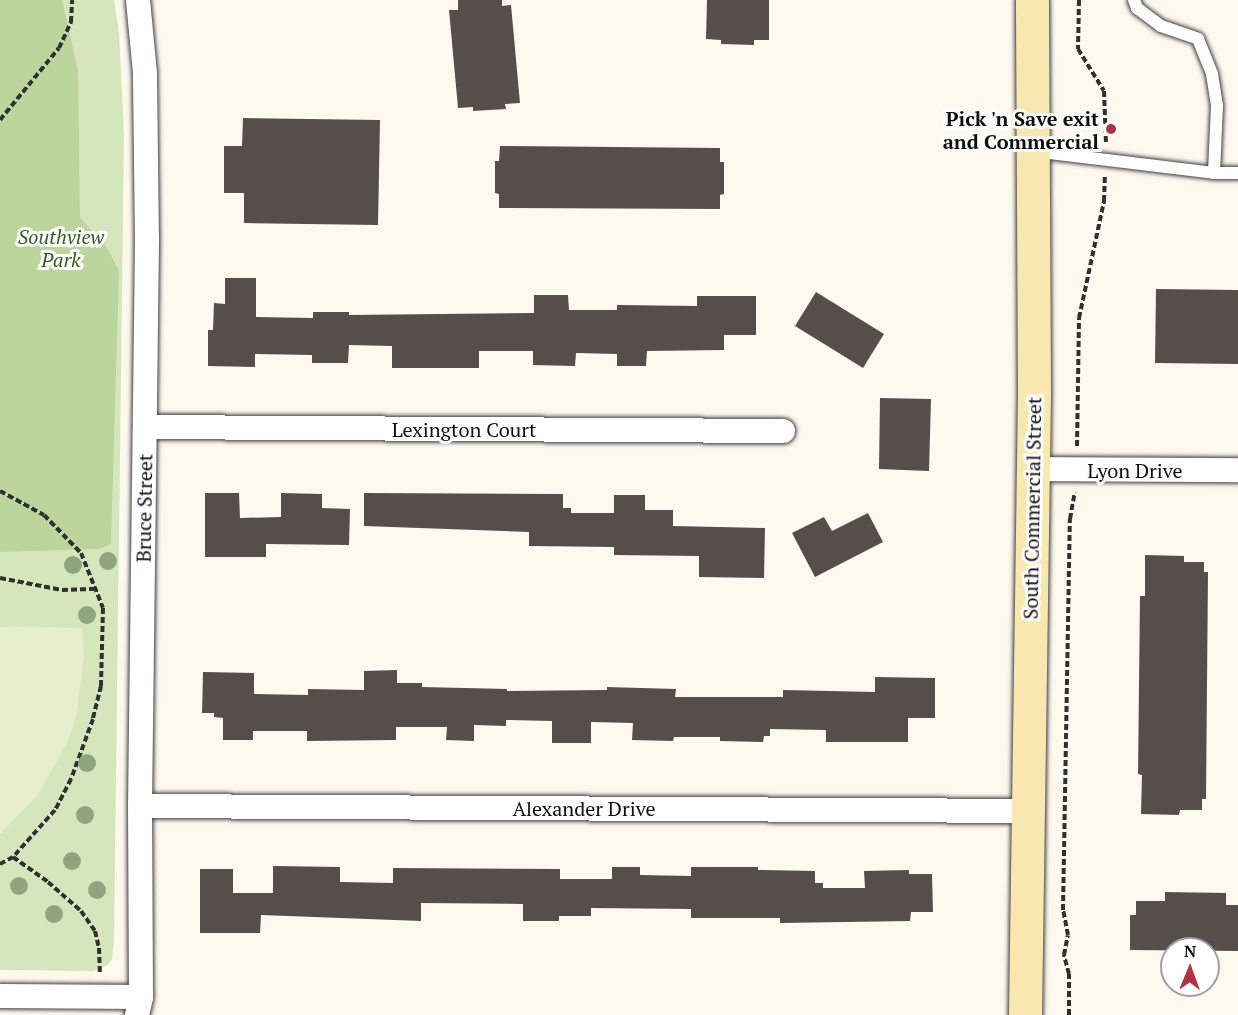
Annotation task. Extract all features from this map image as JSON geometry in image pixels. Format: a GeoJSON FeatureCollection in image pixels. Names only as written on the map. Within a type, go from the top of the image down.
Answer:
{"type":"FeatureCollection","features":[{"type":"Feature","properties":{"kind":"main road","name":"South Commercial Street"},"geometry":{"type":"LineString","coordinates":[[1025,1015],[1033,470],[1032,0]]}},
{"type":"Feature","properties":{"kind":"street","name":"Bruce Street"},"geometry":{"type":"LineString","coordinates":[[138,0],[142,33],[147,148],[139,1006]]}},
{"type":"Feature","properties":{"kind":"street","name":"Lexington Court"},"geometry":{"type":"LineString","coordinates":[[145,427],[783,431]]}},
{"type":"Feature","properties":{"kind":"street","name":"Lyon Drive"},"geometry":{"type":"LineString","coordinates":[[1033,470],[1238,470]]}},
{"type":"Feature","properties":{"kind":"street","name":"Alexander Drive"},"geometry":{"type":"LineString","coordinates":[[140,806],[1028,811]]}},
{"type":"Feature","properties":{"kind":"street"},"geometry":{"type":"LineString","coordinates":[[0,996],[100,997],[139,1006]]}},
{"type":"Feature","properties":{"kind":"lane"},"geometry":{"type":"LineString","coordinates":[[1134,0],[1137,8],[1161,26],[1198,39],[1212,74],[1217,106],[1214,172]]}},
{"type":"Feature","properties":{"kind":"lane"},"geometry":{"type":"LineString","coordinates":[[1032,151],[1238,173]]}},
{"type":"Feature","properties":{"kind":"path"},"geometry":{"type":"LineString","coordinates":[[0,120],[59,48],[70,22],[72,0]]}},
{"type":"Feature","properties":{"kind":"path"},"geometry":{"type":"LineString","coordinates":[[1069,1015],[1069,975],[1064,956],[1068,935],[1063,910],[1070,519],[1075,503],[1079,318],[1089,260],[1104,201],[1106,159],[1104,91],[1078,49],[1079,0]]}},
{"type":"Feature","properties":{"kind":"path"},"geometry":{"type":"LineString","coordinates":[[0,491],[44,514],[81,553],[98,589],[103,608],[101,686],[93,719],[71,779],[55,810],[13,857],[0,864]]}},
{"type":"Feature","properties":{"kind":"path"},"geometry":{"type":"LineString","coordinates":[[0,578],[62,590],[98,589]]}},
{"type":"Feature","properties":{"kind":"path"},"geometry":{"type":"LineString","coordinates":[[13,857],[48,882],[81,911],[95,931],[99,948],[100,997]]}},
{"type":"Feature","properties":{"kind":"green space","name":"Southview Park"},"geometry":{"type":"Polygon","coordinates":[[[0,0],[114,0],[119,32],[124,133],[114,941],[112,960],[106,966],[93,971],[0,970],[0,0]]]}},
{"type":"Feature","properties":{"kind":"green space"},"geometry":{"type":"Polygon","coordinates":[[[0,0],[62,0],[78,70],[80,218],[104,243],[119,270],[111,544],[99,549],[0,552],[0,0]]]}},
{"type":"Feature","properties":{"kind":"green space"},"geometry":{"type":"Polygon","coordinates":[[[0,627],[82,628],[84,658],[76,717],[66,745],[37,796],[0,834],[0,627]]]}},
{"type":"Feature","properties":{"kind":"building"},"geometry":{"type":"Polygon","coordinates":[[[458,0],[502,0],[502,6],[511,5],[520,103],[505,104],[506,109],[473,111],[473,107],[458,108],[449,10],[458,10],[458,0]]]}},
{"type":"Feature","properties":{"kind":"building"},"geometry":{"type":"Polygon","coordinates":[[[707,0],[769,0],[769,40],[754,40],[754,45],[721,44],[721,40],[706,39],[707,0]]]}},
{"type":"Feature","properties":{"kind":"building"},"geometry":{"type":"Polygon","coordinates":[[[243,118],[380,120],[378,225],[244,223],[244,193],[224,193],[224,146],[242,146],[243,118]]]}},
{"type":"Feature","properties":{"kind":"building"},"geometry":{"type":"Polygon","coordinates":[[[500,146],[720,148],[720,162],[724,162],[724,194],[720,195],[720,209],[499,208],[499,194],[495,193],[495,161],[499,161],[500,146]]]}},
{"type":"Feature","properties":{"kind":"building"},"geometry":{"type":"Polygon","coordinates":[[[225,278],[256,278],[256,317],[313,318],[313,312],[349,312],[349,315],[534,313],[534,295],[568,295],[569,310],[617,310],[617,305],[697,306],[697,296],[756,296],[756,335],[724,335],[724,350],[647,351],[646,366],[617,366],[617,354],[576,353],[575,366],[533,365],[533,351],[479,351],[479,368],[392,368],[392,346],[349,345],[348,363],[312,363],[312,355],[255,354],[255,367],[208,366],[208,330],[213,330],[214,303],[225,304],[225,278]]]}},
{"type":"Feature","properties":{"kind":"building"},"geometry":{"type":"Polygon","coordinates":[[[1156,289],[1238,290],[1238,364],[1155,363],[1156,289]]]}},
{"type":"Feature","properties":{"kind":"building"},"geometry":{"type":"Polygon","coordinates":[[[816,292],[884,334],[863,368],[795,326],[816,292]]]}},
{"type":"Feature","properties":{"kind":"building"},"geometry":{"type":"Polygon","coordinates":[[[880,398],[931,399],[929,471],[879,469],[880,398]]]}},
{"type":"Feature","properties":{"kind":"building"},"geometry":{"type":"Polygon","coordinates":[[[205,493],[239,493],[240,518],[281,517],[281,493],[322,494],[322,508],[350,509],[349,545],[266,544],[266,557],[205,557],[205,493]]]}},
{"type":"Feature","properties":{"kind":"building"},"geometry":{"type":"Polygon","coordinates":[[[364,493],[563,494],[563,508],[571,508],[571,513],[614,513],[614,495],[645,495],[645,510],[673,510],[673,526],[765,528],[764,578],[699,577],[699,556],[614,555],[614,547],[529,546],[529,532],[364,526],[364,493]]]}},
{"type":"Feature","properties":{"kind":"building"},"geometry":{"type":"Polygon","coordinates":[[[868,513],[883,542],[815,577],[792,533],[824,517],[832,531],[868,513]]]}},
{"type":"Feature","properties":{"kind":"building"},"geometry":{"type":"Polygon","coordinates":[[[1145,555],[1184,556],[1184,562],[1204,562],[1204,572],[1208,572],[1206,799],[1202,799],[1202,810],[1180,810],[1179,815],[1141,814],[1142,775],[1138,774],[1140,596],[1145,596],[1145,555]]]}},
{"type":"Feature","properties":{"kind":"building"},"geometry":{"type":"Polygon","coordinates":[[[397,670],[397,683],[422,683],[422,687],[507,689],[507,691],[607,690],[607,687],[676,689],[675,697],[783,697],[783,690],[875,692],[875,677],[935,678],[935,718],[908,718],[908,742],[826,742],[826,730],[770,729],[770,736],[764,736],[763,742],[720,741],[720,737],[674,737],[673,741],[632,740],[633,723],[591,722],[591,743],[552,743],[552,721],[506,720],[506,726],[474,725],[474,741],[446,740],[447,727],[396,727],[396,740],[307,741],[307,731],[253,731],[253,740],[223,740],[223,718],[214,717],[214,713],[202,713],[203,672],[254,673],[254,694],[308,695],[308,689],[364,690],[364,671],[397,670]]]}},
{"type":"Feature","properties":{"kind":"building"},"geometry":{"type":"Polygon","coordinates":[[[273,866],[340,867],[340,882],[393,883],[393,868],[560,869],[560,879],[612,879],[612,867],[640,867],[640,875],[691,876],[691,867],[758,867],[758,870],[815,871],[815,883],[823,883],[823,888],[865,888],[864,871],[909,870],[909,874],[932,874],[933,912],[911,912],[910,921],[780,923],[780,918],[691,918],[691,909],[591,908],[591,916],[559,916],[559,921],[523,921],[523,904],[421,903],[421,921],[261,915],[260,933],[200,933],[200,869],[233,869],[233,893],[273,893],[273,866]]]}},
{"type":"Feature","properties":{"kind":"building"},"geometry":{"type":"Polygon","coordinates":[[[1165,892],[1226,893],[1226,905],[1238,905],[1238,951],[1220,951],[1220,937],[1160,937],[1160,950],[1130,950],[1130,915],[1136,915],[1136,901],[1165,901],[1165,892]]]}},
{"type":"Feature","properties":{"kind":"place","name":"Pick 'n Save exit and Commercial"},"geometry":{"type":"Point","coordinates":[1111,129]}}]}
